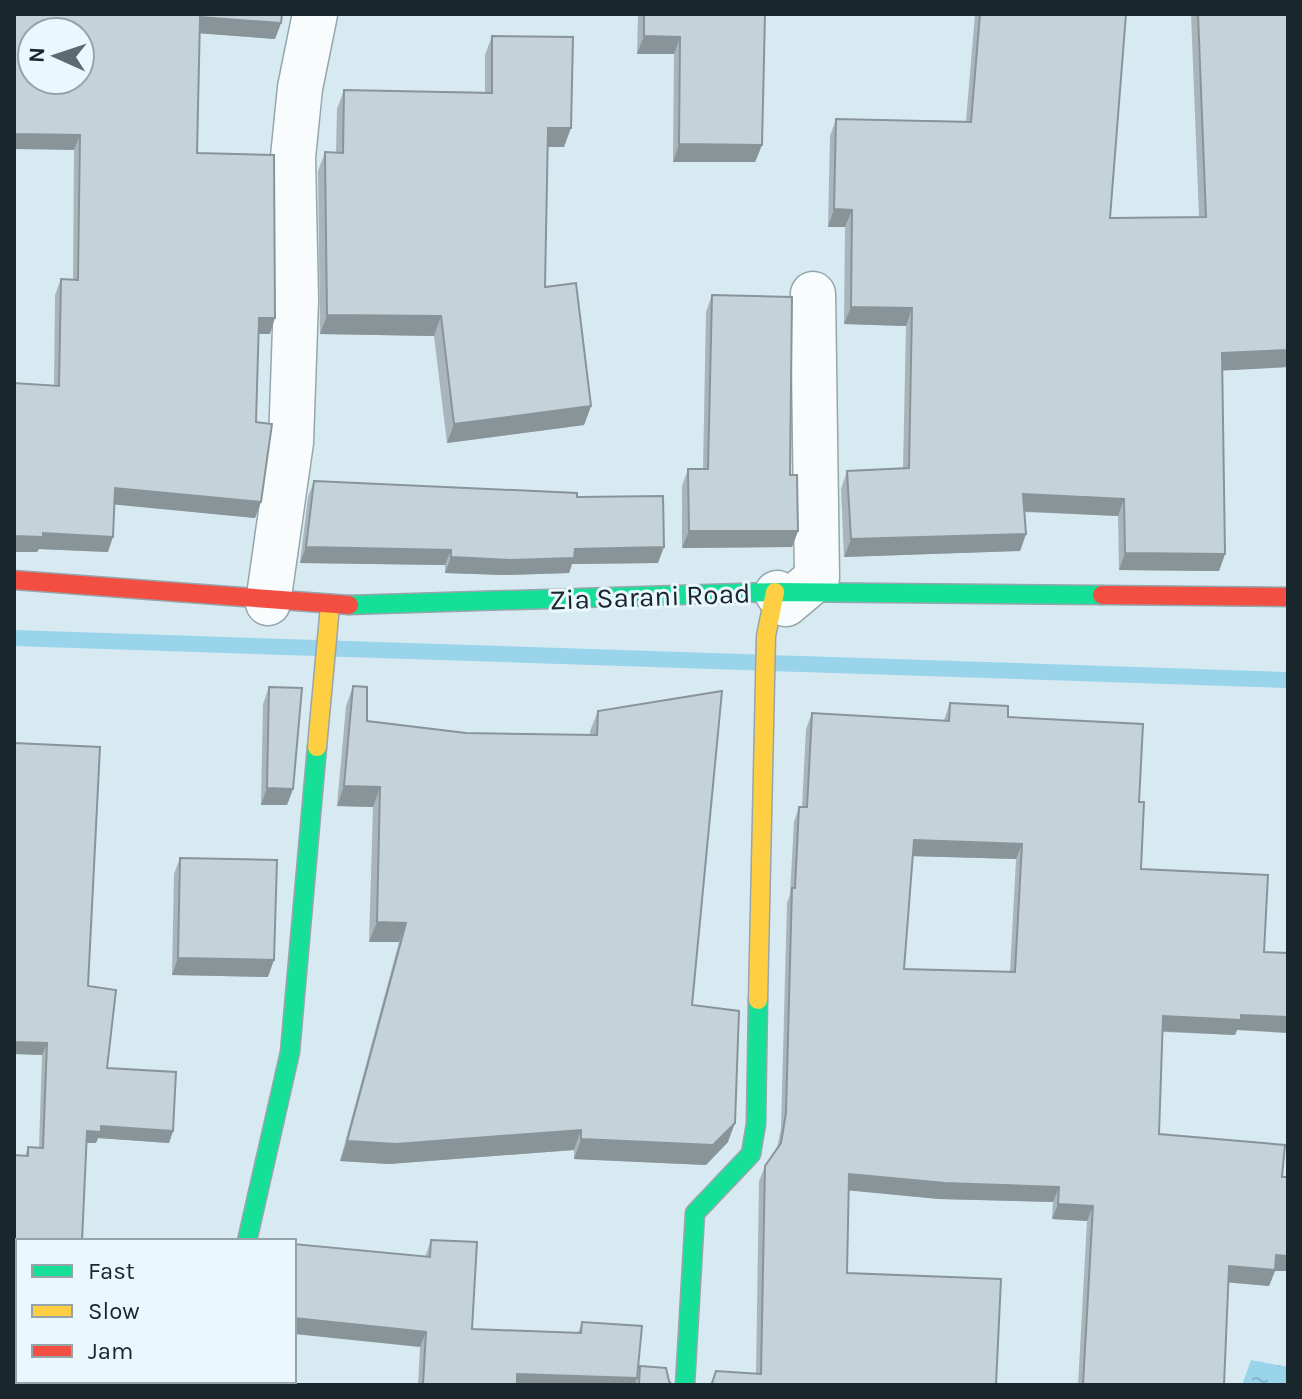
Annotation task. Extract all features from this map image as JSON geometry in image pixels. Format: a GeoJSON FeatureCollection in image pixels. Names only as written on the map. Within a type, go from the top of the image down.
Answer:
{"type":"FeatureCollection","features":[{"type":"Feature","properties":{"kind":"street"},"geometry":{"type":"LineString","coordinates":[[268,603],[291,442],[296,300],[293,157],[300,88],[315,14]]}},
{"type":"Feature","properties":{"kind":"street"},"geometry":{"type":"LineString","coordinates":[[685,1385],[691,1227],[695,1213],[751,1154],[756,1124],[760,798],[766,636],[787,592],[817,578],[813,294]]}},
{"type":"Feature","properties":{"kind":"street","name":"Zia Sarani Road"},"geometry":{"type":"LineString","coordinates":[[14,580],[330,606],[787,592],[1288,597]]}},
{"type":"Feature","properties":{"kind":"street"},"geometry":{"type":"LineString","coordinates":[[247,1239],[290,1052],[330,606]]}},
{"type":"Feature","properties":{"kind":"water"},"geometry":{"type":"Polygon","coordinates":[[[14,1291],[16,1383],[56,1383],[14,1385],[14,1291]]]}},
{"type":"Feature","properties":{"kind":"water"},"geometry":{"type":"Polygon","coordinates":[[[1251,1360],[1288,1367],[1288,1385],[1242,1385],[1251,1360]]]}},
{"type":"Feature","properties":{"kind":"building"},"geometry":{"type":"Polygon","coordinates":[[[14,14],[282,14],[281,23],[200,17],[197,153],[274,155],[275,318],[259,318],[256,422],[272,424],[261,502],[115,488],[113,537],[43,533],[43,537],[14,536],[14,383],[59,386],[61,279],[78,280],[80,135],[14,134],[14,14]]]}},
{"type":"Feature","properties":{"kind":"building"},"geometry":{"type":"Polygon","coordinates":[[[644,14],[765,14],[762,145],[679,144],[680,37],[644,36],[644,14]]]}},
{"type":"Feature","properties":{"kind":"building"},"geometry":{"type":"Polygon","coordinates":[[[980,14],[1126,14],[1110,218],[1206,217],[1198,14],[1288,14],[1288,350],[1222,353],[1225,554],[1125,553],[1124,499],[1023,494],[1026,534],[851,539],[847,471],[909,468],[912,308],[851,307],[852,210],[834,209],[836,119],[971,122],[980,14]]]}},
{"type":"Feature","properties":{"kind":"building"},"geometry":{"type":"Polygon","coordinates":[[[492,36],[573,37],[571,128],[548,128],[545,287],[576,283],[591,406],[454,424],[441,316],[327,315],[325,152],[343,153],[344,90],[492,93],[492,36]]]}},
{"type":"Feature","properties":{"kind":"building"},"geometry":{"type":"Polygon","coordinates":[[[712,295],[792,297],[790,475],[797,475],[798,531],[689,531],[688,469],[708,469],[712,295]]]}},
{"type":"Feature","properties":{"kind":"building"},"geometry":{"type":"Polygon","coordinates":[[[314,481],[577,493],[577,497],[663,496],[664,547],[575,549],[574,558],[511,560],[451,557],[451,550],[306,547],[314,481]]]}},
{"type":"Feature","properties":{"kind":"building"},"geometry":{"type":"Polygon","coordinates":[[[353,686],[367,687],[367,721],[466,733],[597,735],[598,711],[722,691],[692,1005],[739,1011],[735,1123],[713,1145],[581,1139],[581,1130],[396,1144],[347,1141],[406,923],[377,922],[380,787],[344,786],[353,686]]]}},
{"type":"Feature","properties":{"kind":"building"},"geometry":{"type":"Polygon","coordinates":[[[269,687],[302,688],[293,789],[267,788],[269,687]]]}},
{"type":"Feature","properties":{"kind":"building"},"geometry":{"type":"Polygon","coordinates":[[[950,703],[1008,706],[1008,717],[1143,724],[1139,802],[1144,802],[1141,869],[1268,875],[1264,952],[1288,953],[1288,1017],[1241,1015],[1241,1020],[1163,1016],[1159,1134],[1285,1145],[1282,1177],[1288,1177],[1288,1256],[1276,1255],[1275,1270],[1229,1266],[1224,1385],[1083,1385],[1093,1206],[1058,1204],[1059,1187],[945,1183],[849,1174],[847,1273],[1001,1279],[996,1385],[709,1385],[716,1371],[761,1374],[765,1166],[781,1143],[786,1113],[792,888],[795,888],[799,807],[807,807],[812,713],[949,721],[950,703]],[[914,840],[904,969],[1015,972],[1022,844],[914,840]]]}},
{"type":"Feature","properties":{"kind":"building"},"geometry":{"type":"Polygon","coordinates":[[[14,743],[100,747],[88,986],[116,990],[107,1068],[176,1072],[173,1131],[101,1126],[101,1132],[87,1131],[82,1239],[16,1239],[16,1251],[14,1155],[28,1156],[28,1147],[43,1148],[47,1043],[14,1042],[14,743]]]}},
{"type":"Feature","properties":{"kind":"building"},"geometry":{"type":"Polygon","coordinates":[[[180,858],[277,860],[274,960],[178,958],[180,858]]]}},
{"type":"Feature","properties":{"kind":"building"},"geometry":{"type":"Polygon","coordinates":[[[431,1240],[477,1242],[472,1329],[581,1333],[582,1322],[642,1326],[637,1378],[517,1374],[517,1385],[423,1385],[426,1332],[296,1318],[296,1244],[430,1257],[431,1240]]]}},
{"type":"Feature","properties":{"kind":"building"},"geometry":{"type":"Polygon","coordinates":[[[640,1366],[666,1368],[672,1385],[639,1385],[640,1366]]]}},
{"type":"Feature","properties":{"kind":"building"},"geometry":{"type":"Polygon","coordinates":[[[212,1383],[213,1385],[78,1385],[212,1383]]]}},
{"type":"Feature","properties":{"kind":"building"},"geometry":{"type":"Polygon","coordinates":[[[252,1383],[284,1383],[283,1385],[252,1383]]]}},
{"type":"Feature","properties":{"kind":"waterway"},"geometry":{"type":"LineString","coordinates":[[14,638],[1288,680]]}},
{"type":"Feature","properties":{"kind":"traffic: fast"},"geometry":{"type":"LineString","coordinates":[[349,605],[775,592],[1102,595]]}},
{"type":"Feature","properties":{"kind":"traffic: fast"},"geometry":{"type":"LineString","coordinates":[[247,1239],[290,1052],[317,747]]}},
{"type":"Feature","properties":{"kind":"traffic: fast"},"geometry":{"type":"LineString","coordinates":[[685,1385],[695,1213],[751,1154],[756,1124],[758,1000]]}},
{"type":"Feature","properties":{"kind":"traffic: slow"},"geometry":{"type":"LineString","coordinates":[[758,1000],[766,636],[775,592]]}},
{"type":"Feature","properties":{"kind":"traffic: slow"},"geometry":{"type":"LineString","coordinates":[[317,747],[330,606]]}},
{"type":"Feature","properties":{"kind":"traffic: jam"},"geometry":{"type":"LineString","coordinates":[[14,580],[349,605]]}},
{"type":"Feature","properties":{"kind":"traffic: jam"},"geometry":{"type":"LineString","coordinates":[[1102,595],[1288,597]]}}]}
